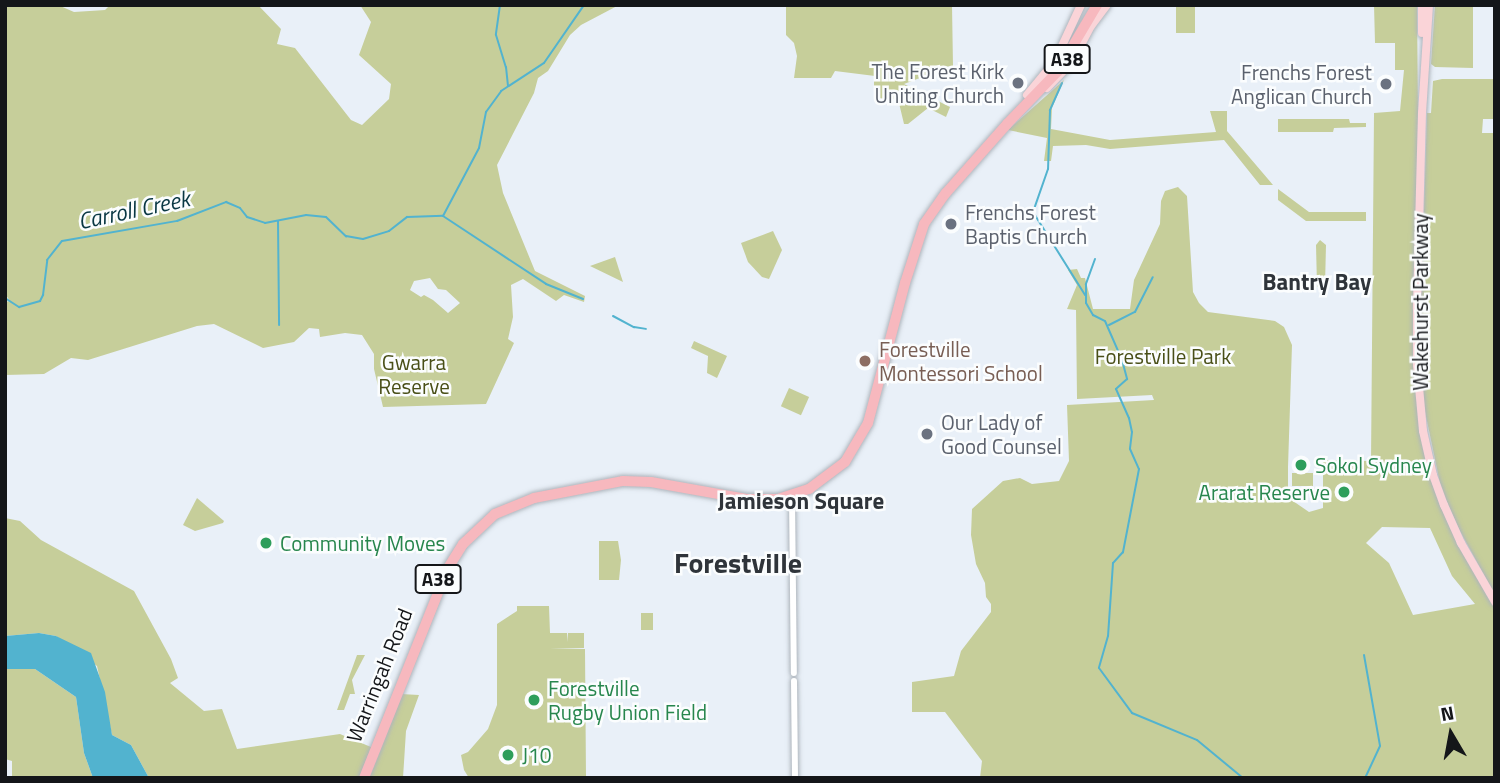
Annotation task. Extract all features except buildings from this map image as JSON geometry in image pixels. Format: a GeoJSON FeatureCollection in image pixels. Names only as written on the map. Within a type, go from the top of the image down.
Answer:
{"type":"FeatureCollection","features":[{"type":"Feature","properties":{"kind":"highway","name":"Warringah Road"},"geometry":{"type":"LineString","coordinates":[[362,778],[444,565],[460,539],[490,515],[526,495],[607,478],[648,476],[696,487],[750,494],[791,493],[834,465],[863,429],[918,230],[930,204],[1057,66],[1092,5]]}},
{"type":"Feature","properties":{"kind":"highway","name":"Warringah Road"},"geometry":{"type":"LineString","coordinates":[[1026,100],[1063,66],[1104,6]]}},
{"type":"Feature","properties":{"kind":"main road","name":"Warringah Road"},"geometry":{"type":"LineString","coordinates":[[1026,100],[1055,61],[1081,5]]}},
{"type":"Feature","properties":{"kind":"main road","name":"Wakehurst Parkway"},"geometry":{"type":"LineString","coordinates":[[1422,5],[1417,365],[1423,431],[1433,475],[1444,505],[1461,543],[1495,602]]}},
{"type":"Feature","properties":{"kind":"main road","name":"Wakehurst Parkway"},"geometry":{"type":"LineString","coordinates":[[1422,113],[1429,5]]}},
{"type":"Feature","properties":{"kind":"street"},"geometry":{"type":"LineString","coordinates":[[791,493],[795,778]]}},
{"type":"Feature","properties":{"kind":"green space","name":"Gwarra Reserve"},"geometry":{"type":"Polygon","coordinates":[[[5,5],[58,5],[74,12],[105,10],[110,5],[258,5],[281,29],[277,44],[295,48],[351,120],[362,125],[389,99],[391,84],[359,55],[371,22],[360,5],[619,5],[581,25],[570,35],[548,71],[538,78],[534,93],[497,165],[503,193],[535,271],[585,296],[584,302],[564,295],[556,301],[523,279],[511,285],[513,317],[508,339],[514,343],[486,404],[383,407],[374,369],[374,354],[362,335],[345,333],[320,337],[319,329],[309,328],[294,342],[263,348],[214,324],[197,326],[88,360],[71,358],[44,374],[5,375],[5,302],[10,301],[5,294],[5,5]],[[430,278],[414,281],[410,290],[433,300],[448,313],[460,303],[446,290],[438,289],[430,278]]]}},
{"type":"Feature","properties":{"kind":"green space"},"geometry":{"type":"Polygon","coordinates":[[[786,5],[952,5],[953,66],[931,68],[925,76],[904,84],[950,107],[946,117],[928,108],[908,124],[904,124],[898,99],[874,98],[874,79],[879,78],[875,76],[835,71],[831,78],[794,78],[797,56],[794,43],[786,35],[786,5]]]}},
{"type":"Feature","properties":{"kind":"green space"},"geometry":{"type":"Polygon","coordinates":[[[1176,5],[1195,5],[1195,33],[1176,33],[1176,5]]]}},
{"type":"Feature","properties":{"kind":"green space","name":"Forestville Park"},"geometry":{"type":"Polygon","coordinates":[[[1374,5],[1417,5],[1421,434],[1462,552],[1495,608],[1495,778],[980,778],[982,761],[945,712],[912,712],[912,682],[954,676],[961,651],[991,612],[985,583],[976,564],[971,535],[972,509],[1003,481],[1020,478],[1032,484],[1059,481],[1069,461],[1067,405],[1154,400],[1152,395],[1077,399],[1076,310],[1067,309],[1077,285],[1068,270],[1077,269],[1081,278],[1085,278],[1093,309],[1130,309],[1134,280],[1160,224],[1161,201],[1165,191],[1178,187],[1187,196],[1193,292],[1199,303],[1208,312],[1275,321],[1284,327],[1292,345],[1288,494],[1293,501],[1309,512],[1323,508],[1323,460],[1371,461],[1374,113],[1400,111],[1404,70],[1395,70],[1395,43],[1375,43],[1374,5]],[[1382,527],[1366,543],[1389,563],[1413,615],[1475,604],[1452,576],[1430,528],[1382,527]]]}},
{"type":"Feature","properties":{"kind":"green space"},"geometry":{"type":"Polygon","coordinates":[[[1435,5],[1473,5],[1473,68],[1435,67],[1431,64],[1435,5]]]}},
{"type":"Feature","properties":{"kind":"green space"},"geometry":{"type":"Polygon","coordinates":[[[1495,79],[1495,119],[1483,119],[1482,133],[1495,133],[1495,595],[1459,529],[1441,488],[1422,397],[1420,340],[1427,113],[1431,113],[1433,81],[1495,79]]]}},
{"type":"Feature","properties":{"kind":"green space"},"geometry":{"type":"Polygon","coordinates":[[[1064,80],[1052,108],[1051,129],[1110,140],[1216,132],[1210,111],[1227,111],[1227,131],[1273,185],[1260,185],[1224,140],[1110,149],[1086,145],[1053,146],[1051,161],[1044,161],[1047,138],[1008,130],[1064,80]]]}},
{"type":"Feature","properties":{"kind":"green space"},"geometry":{"type":"Polygon","coordinates":[[[1278,119],[1349,119],[1350,123],[1366,123],[1366,127],[1334,128],[1333,132],[1278,132],[1278,119]]]}},
{"type":"Feature","properties":{"kind":"green space"},"geometry":{"type":"Polygon","coordinates":[[[1278,189],[1309,212],[1366,212],[1366,221],[1306,221],[1278,200],[1278,189]]]}},
{"type":"Feature","properties":{"kind":"green space"},"geometry":{"type":"Polygon","coordinates":[[[773,231],[782,250],[769,279],[762,277],[748,262],[741,243],[773,231]]]}},
{"type":"Feature","properties":{"kind":"green space"},"geometry":{"type":"Polygon","coordinates":[[[1320,240],[1326,245],[1325,286],[1321,291],[1317,286],[1316,245],[1320,240]]]}},
{"type":"Feature","properties":{"kind":"green space"},"geometry":{"type":"Polygon","coordinates":[[[615,257],[623,282],[590,266],[615,257]]]}},
{"type":"Feature","properties":{"kind":"green space"},"geometry":{"type":"Polygon","coordinates":[[[694,341],[727,356],[717,378],[707,373],[708,356],[691,348],[694,341]]]}},
{"type":"Feature","properties":{"kind":"green space"},"geometry":{"type":"Polygon","coordinates":[[[789,388],[809,397],[801,415],[781,406],[789,388]]]}},
{"type":"Feature","properties":{"kind":"green space"},"geometry":{"type":"Polygon","coordinates":[[[1292,473],[1313,473],[1313,486],[1292,486],[1292,473]]]}},
{"type":"Feature","properties":{"kind":"green space"},"geometry":{"type":"Polygon","coordinates":[[[197,498],[224,521],[223,523],[195,531],[183,525],[197,498]]]}},
{"type":"Feature","properties":{"kind":"green space"},"geometry":{"type":"Polygon","coordinates":[[[5,518],[20,521],[41,540],[134,591],[171,659],[178,678],[170,683],[204,711],[222,709],[237,749],[340,734],[378,750],[401,694],[419,695],[406,731],[403,778],[149,778],[131,745],[112,735],[97,666],[56,636],[39,633],[5,636],[5,518]]]}},
{"type":"Feature","properties":{"kind":"green space"},"geometry":{"type":"Polygon","coordinates":[[[599,541],[618,541],[621,560],[619,580],[599,580],[599,541]]]}},
{"type":"Feature","properties":{"kind":"green space"},"geometry":{"type":"Polygon","coordinates":[[[517,606],[549,606],[550,633],[567,633],[567,642],[568,633],[584,633],[584,648],[550,649],[585,649],[586,778],[469,778],[464,770],[461,755],[468,752],[488,729],[497,705],[497,624],[517,611],[517,606]]]}},
{"type":"Feature","properties":{"kind":"green space"},"geometry":{"type":"Polygon","coordinates":[[[641,613],[653,613],[653,630],[641,630],[641,613]]]}},
{"type":"Feature","properties":{"kind":"green space"},"geometry":{"type":"Polygon","coordinates":[[[357,655],[365,655],[352,680],[355,694],[350,694],[344,710],[337,710],[357,655]]]}},
{"type":"Feature","properties":{"kind":"green space"},"geometry":{"type":"Polygon","coordinates":[[[5,669],[35,669],[76,697],[84,753],[93,778],[8,778],[12,777],[12,761],[5,759],[5,669]]]}},
{"type":"Feature","properties":{"kind":"water"},"geometry":{"type":"Polygon","coordinates":[[[39,633],[56,636],[91,653],[105,692],[112,735],[131,745],[149,778],[93,778],[84,753],[76,697],[35,669],[5,669],[5,636],[39,633]]]}},
{"type":"Feature","properties":{"kind":"waterway"},"geometry":{"type":"LineString","coordinates":[[500,5],[496,35],[506,67],[508,86]]}},
{"type":"Feature","properties":{"kind":"waterway","name":"Carroll Creek"},"geometry":{"type":"LineString","coordinates":[[5,298],[19,307],[40,301],[47,260],[62,241],[177,221],[226,202],[240,208],[247,217],[265,223],[306,215],[326,217],[346,236],[363,239],[389,231],[407,217],[443,216],[479,148],[486,112],[501,91],[544,63],[584,5]]}},
{"type":"Feature","properties":{"kind":"waterway"},"geometry":{"type":"LineString","coordinates":[[1069,72],[1075,67]]}},
{"type":"Feature","properties":{"kind":"waterway"},"geometry":{"type":"LineString","coordinates":[[1062,83],[1050,110],[1048,169],[1033,212],[1085,295]]}},
{"type":"Feature","properties":{"kind":"waterway"},"geometry":{"type":"LineString","coordinates":[[443,216],[546,284],[583,299]]}},
{"type":"Feature","properties":{"kind":"waterway"},"geometry":{"type":"LineString","coordinates":[[278,221],[279,325]]}},
{"type":"Feature","properties":{"kind":"waterway"},"geometry":{"type":"LineString","coordinates":[[1095,259],[1086,284],[1086,303],[1093,315],[1105,321],[1122,360],[1127,379],[1116,389],[1129,418],[1132,432],[1130,449],[1139,469],[1123,552],[1113,563],[1108,636],[1099,668],[1132,713],[1197,740],[1243,778]]}},
{"type":"Feature","properties":{"kind":"waterway"},"geometry":{"type":"LineString","coordinates":[[1109,325],[1135,312],[1153,277]]}},
{"type":"Feature","properties":{"kind":"waterway"},"geometry":{"type":"LineString","coordinates":[[613,316],[634,327],[646,329]]}},
{"type":"Feature","properties":{"kind":"waterway"},"geometry":{"type":"LineString","coordinates":[[1364,655],[1380,746],[1365,778]]}},
{"type":"Feature","properties":{"kind":"place","name":"The Forest Kirk Uniting Church"},"geometry":{"type":"Point","coordinates":[1018,83]}},
{"type":"Feature","properties":{"kind":"place","name":"Frenchs Forest Anglican Church"},"geometry":{"type":"Point","coordinates":[1386,84]}},
{"type":"Feature","properties":{"kind":"place","name":"Frenchs Forest Baptis Church"},"geometry":{"type":"Point","coordinates":[951,224]}},
{"type":"Feature","properties":{"kind":"place","name":"Forestville Montessori School"},"geometry":{"type":"Point","coordinates":[865,361]}},
{"type":"Feature","properties":{"kind":"place","name":"Our Lady of Good Counsel"},"geometry":{"type":"Point","coordinates":[927,434]}},
{"type":"Feature","properties":{"kind":"place","name":"Sokol Sydney"},"geometry":{"type":"Point","coordinates":[1301,465]}},
{"type":"Feature","properties":{"kind":"place","name":"Ararat Reserve"},"geometry":{"type":"Point","coordinates":[1344,492]}},
{"type":"Feature","properties":{"kind":"place","name":"Community Moves"},"geometry":{"type":"Point","coordinates":[266,543]}},
{"type":"Feature","properties":{"kind":"place","name":"Forestville Rugby Union Field"},"geometry":{"type":"Point","coordinates":[534,700]}},
{"type":"Feature","properties":{"kind":"place","name":"J10"},"geometry":{"type":"Point","coordinates":[508,755]}},
{"type":"Feature","properties":{"kind":"district","name":"Bantry Bay"},"geometry":{"type":"Point","coordinates":[1317,282]}},
{"type":"Feature","properties":{"kind":"district","name":"Jamieson Square"},"geometry":{"type":"Point","coordinates":[801,501]}},
{"type":"Feature","properties":{"kind":"district","name":"Forestville"},"geometry":{"type":"Point","coordinates":[738,563]}}]}
